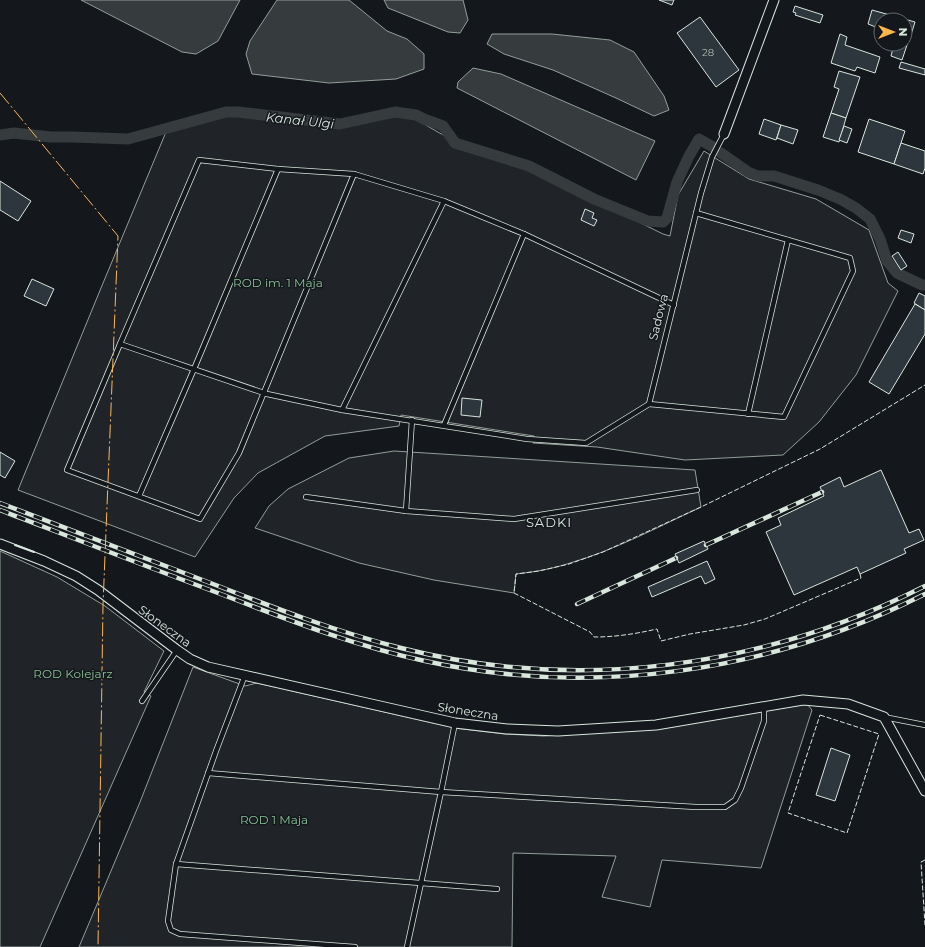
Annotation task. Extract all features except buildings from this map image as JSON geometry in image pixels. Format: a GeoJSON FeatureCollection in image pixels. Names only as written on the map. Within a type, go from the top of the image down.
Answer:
{"type":"FeatureCollection","features":[{"type":"Feature","properties":{"kind":"street","name":"Sadowa"},"geometry":{"type":"LineString","coordinates":[[724,134],[774,0]]}},
{"type":"Feature","properties":{"kind":"street","name":"Słoneczna"},"geometry":{"type":"LineString","coordinates":[[0,544],[44,561],[76,576],[98,590],[190,659],[208,666],[245,675],[455,723],[506,729],[558,731],[656,725],[803,700],[848,704],[884,717]]}},
{"type":"Feature","properties":{"kind":"street"},"geometry":{"type":"LineString","coordinates":[[884,717],[925,791]]}},
{"type":"Feature","properties":{"kind":"lane","name":"Sadowa"},"geometry":{"type":"LineString","coordinates":[[649,404],[696,213],[712,157],[724,134]]}},
{"type":"Feature","properties":{"kind":"lane"},"geometry":{"type":"LineString","coordinates":[[354,174],[239,453],[200,519],[67,470],[199,160],[278,169],[354,174],[444,201],[524,234],[674,305]]}},
{"type":"Feature","properties":{"kind":"lane"},"geometry":{"type":"LineString","coordinates":[[139,496],[278,169]]}},
{"type":"Feature","properties":{"kind":"lane"},"geometry":{"type":"LineString","coordinates":[[342,410],[444,201]]}},
{"type":"Feature","properties":{"kind":"lane"},"geometry":{"type":"LineString","coordinates":[[120,344],[264,393],[342,410],[527,439],[586,443],[649,404],[784,417],[853,270],[850,258],[696,213]]}},
{"type":"Feature","properties":{"kind":"lane"},"geometry":{"type":"LineString","coordinates":[[444,426],[524,234]]}},
{"type":"Feature","properties":{"kind":"lane"},"geometry":{"type":"LineString","coordinates":[[748,414],[788,240]]}},
{"type":"Feature","properties":{"kind":"lane"},"geometry":{"type":"LineString","coordinates":[[406,511],[412,420]]}},
{"type":"Feature","properties":{"kind":"lane"},"geometry":{"type":"LineString","coordinates":[[306,497],[406,511],[514,519],[697,490]]}},
{"type":"Feature","properties":{"kind":"lane"},"geometry":{"type":"LineString","coordinates":[[142,701],[177,650]]}},
{"type":"Feature","properties":{"kind":"lane"},"geometry":{"type":"LineString","coordinates":[[245,675],[176,864],[168,921],[171,930],[180,934],[355,947]]}},
{"type":"Feature","properties":{"kind":"lane"},"geometry":{"type":"LineString","coordinates":[[208,773],[441,792],[696,807],[725,807],[735,800],[741,788],[764,721],[764,707]]}},
{"type":"Feature","properties":{"kind":"lane"},"geometry":{"type":"LineString","coordinates":[[884,717],[925,725]]}},
{"type":"Feature","properties":{"kind":"lane"},"geometry":{"type":"LineString","coordinates":[[407,947],[455,723]]}},
{"type":"Feature","properties":{"kind":"lane"},"geometry":{"type":"LineString","coordinates":[[176,864],[497,889]]}},
{"type":"Feature","properties":{"kind":"green space","name":"ROD im. 1 Maja"},"geometry":{"type":"Polygon","coordinates":[[[230,114],[341,128],[391,114],[408,115],[466,148],[529,168],[663,234],[670,236],[678,195],[704,151],[749,179],[816,199],[869,230],[888,283],[898,291],[856,375],[819,422],[783,455],[685,460],[597,447],[533,443],[534,436],[401,415],[399,426],[325,436],[258,473],[234,498],[195,557],[18,490],[166,132],[230,114]]]}},
{"type":"Feature","properties":{"kind":"green space"},"geometry":{"type":"Polygon","coordinates":[[[394,451],[695,470],[701,507],[636,538],[587,558],[550,569],[516,574],[514,593],[434,580],[359,563],[255,528],[269,506],[288,489],[349,458],[394,451]]]}},
{"type":"Feature","properties":{"kind":"green space","name":"ROD Kolejarz"},"geometry":{"type":"Polygon","coordinates":[[[0,551],[57,577],[105,606],[164,651],[144,692],[151,696],[40,947],[0,947],[0,551]]]}},
{"type":"Feature","properties":{"kind":"green space","name":"ROD 1 Maja"},"geometry":{"type":"Polygon","coordinates":[[[193,667],[245,686],[257,683],[454,728],[505,734],[544,736],[665,728],[807,704],[812,710],[761,868],[662,860],[650,907],[602,897],[616,856],[513,853],[512,947],[79,947],[140,802],[193,667]]]}},
{"type":"Feature","properties":{"kind":"shaded area"},"geometry":{"type":"Polygon","coordinates":[[[81,0],[240,0],[218,41],[196,54],[182,52],[81,0]]]}},
{"type":"Feature","properties":{"kind":"shaded area"},"geometry":{"type":"Polygon","coordinates":[[[277,0],[349,0],[387,31],[407,39],[424,54],[424,69],[396,79],[329,83],[252,74],[246,54],[250,41],[277,0]]]}},
{"type":"Feature","properties":{"kind":"shaded area"},"geometry":{"type":"Polygon","coordinates":[[[384,0],[463,0],[468,20],[460,33],[448,32],[388,8],[384,0]]]}},
{"type":"Feature","properties":{"kind":"shaded area"},"geometry":{"type":"Polygon","coordinates":[[[492,34],[552,34],[610,40],[634,52],[664,96],[669,110],[654,116],[553,70],[504,54],[487,44],[492,34]]]}},
{"type":"Feature","properties":{"kind":"shaded area"},"geometry":{"type":"Polygon","coordinates":[[[473,68],[501,74],[655,141],[636,180],[457,88],[458,82],[473,68]]]}},
{"type":"Feature","properties":{"kind":"waterway","name":"Kanał Ulgi"},"geometry":{"type":"LineString","coordinates":[[0,135],[14,133],[51,137],[128,139],[226,112],[238,112],[340,124],[395,112],[416,115],[443,126],[455,143],[529,166],[594,199],[648,221],[663,222],[667,218],[677,182],[699,139],[713,147]]}},
{"type":"Feature","properties":{"kind":"waterway"},"geometry":{"type":"LineString","coordinates":[[721,153],[748,172],[758,176],[774,176],[818,190],[840,199],[856,208],[870,219],[880,239],[887,261],[897,273],[925,285]]}},
{"type":"Feature","properties":{"kind":"railway"},"geometry":{"type":"LineString","coordinates":[[706,545],[822,492]]}},
{"type":"Feature","properties":{"kind":"railway"},"geometry":{"type":"LineString","coordinates":[[0,503],[283,611],[353,635],[401,648],[468,662],[535,669],[602,670],[669,665],[735,654],[800,637],[863,614],[925,586]]}},
{"type":"Feature","properties":{"kind":"railway"},"geometry":{"type":"LineString","coordinates":[[0,510],[346,640],[425,661],[489,672],[553,677],[617,677],[681,671],[744,659],[806,643],[866,621],[925,594]]}},
{"type":"Feature","properties":{"kind":"railway"},"geometry":{"type":"LineString","coordinates":[[577,604],[676,558]]}},
{"type":"Feature","properties":{"kind":"fence"},"geometry":{"type":"LineString","coordinates":[[860,574],[861,578],[765,619],[744,625],[690,634],[661,641],[657,629],[625,635],[594,637],[590,632],[514,593],[516,574],[539,571],[569,564],[603,552],[701,507],[820,449],[925,385]]}},
{"type":"Feature","properties":{"kind":"fence"},"geometry":{"type":"LineString","coordinates":[[820,715],[879,734],[847,833],[788,813],[820,715]]}},
{"type":"Feature","properties":{"kind":"fence"},"geometry":{"type":"LineString","coordinates":[[925,860],[921,862],[925,925]]}},
{"type":"Feature","properties":{"kind":"wall"},"geometry":{"type":"LineString","coordinates":[[15,545],[34,552]]}},
{"type":"Feature","properties":{"kind":"power"},"geometry":{"type":"LineString","coordinates":[[0,93],[118,236],[103,605],[98,947]]}},
{"type":"Feature","properties":{"kind":"district","name":"SADKI"},"geometry":{"type":"Point","coordinates":[549,522]}}]}
